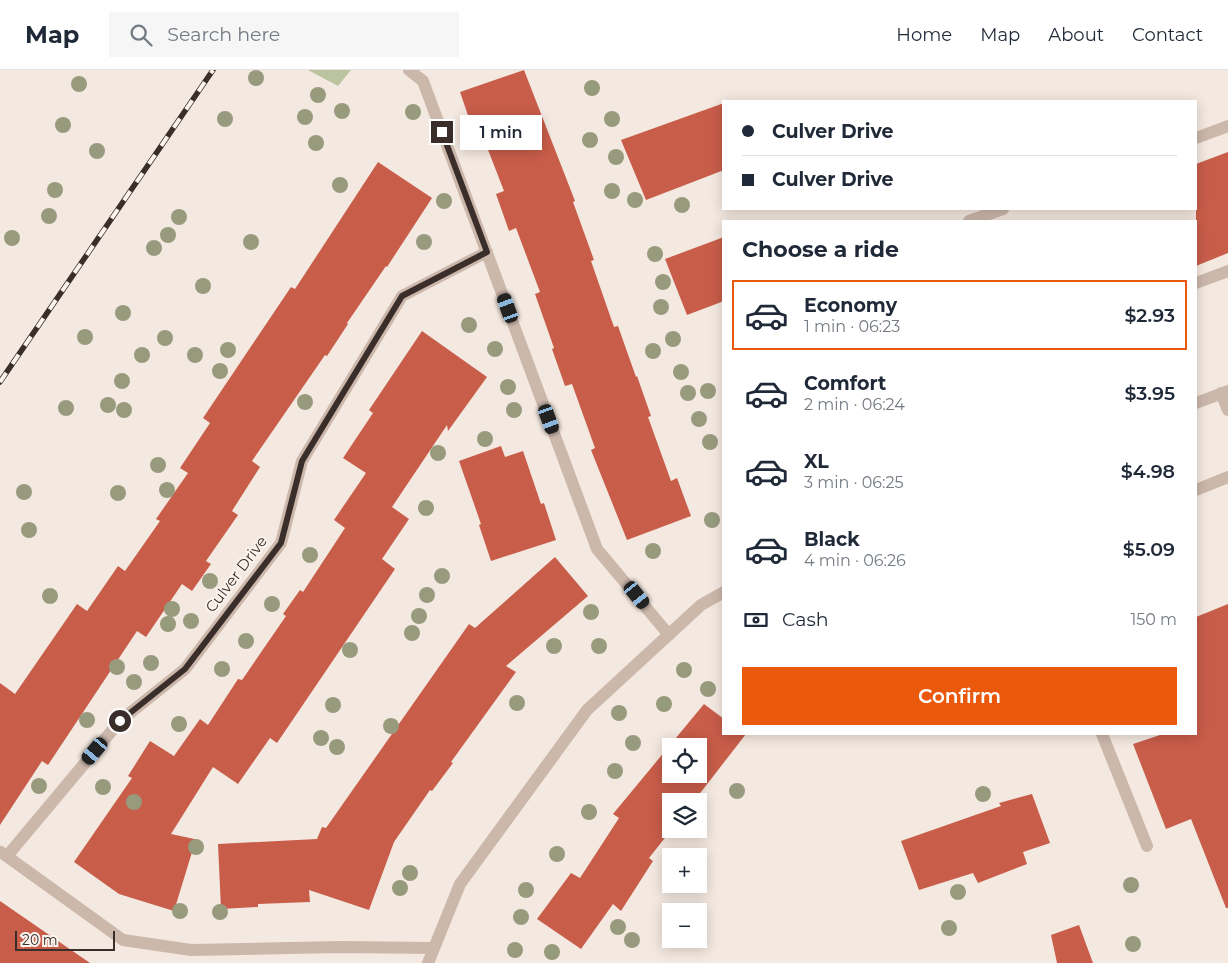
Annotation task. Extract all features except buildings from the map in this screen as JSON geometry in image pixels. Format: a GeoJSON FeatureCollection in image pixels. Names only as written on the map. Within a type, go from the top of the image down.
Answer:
{"type":"FeatureCollection","features":[{"type":"Feature","properties":{"kind":"street"},"geometry":{"type":"LineString","coordinates":[[409,70],[423,81],[597,548],[669,635]]}},
{"type":"Feature","properties":{"kind":"street"},"geometry":{"type":"LineString","coordinates":[[1197,138],[1228,126]]}},
{"type":"Feature","properties":{"kind":"street"},"geometry":{"type":"LineString","coordinates":[[972,220],[1000,210]]}},
{"type":"Feature","properties":{"kind":"street","name":"Culver Drive"},"geometry":{"type":"LineString","coordinates":[[434,948],[340,946],[191,950],[123,940],[4,853],[120,721],[185,669],[281,543],[302,461],[402,296],[487,252]]}},
{"type":"Feature","properties":{"kind":"street"},"geometry":{"type":"LineString","coordinates":[[1197,283],[1228,271]]}},
{"type":"Feature","properties":{"kind":"street"},"geometry":{"type":"LineString","coordinates":[[1197,403],[1225,392],[1228,410]]}},
{"type":"Feature","properties":{"kind":"street"},"geometry":{"type":"LineString","coordinates":[[1197,490],[1228,477]]}},
{"type":"Feature","properties":{"kind":"street"},"geometry":{"type":"LineString","coordinates":[[428,963],[460,884],[587,710],[701,605],[722,593]]}},
{"type":"Feature","properties":{"kind":"street"},"geometry":{"type":"LineString","coordinates":[[1102,735],[1147,846]]}},
{"type":"Feature","properties":{"kind":"green space"},"geometry":{"type":"Polygon","coordinates":[[[308,70],[351,70],[338,86],[308,70]]]}},
{"type":"Feature","properties":{"kind":"railway"},"geometry":{"type":"LineString","coordinates":[[0,382],[213,70]]}},
{"type":"Feature","properties":{"kind":"route"},"geometry":{"type":"LineString","coordinates":[[120,721],[185,669],[281,543],[302,461],[402,296],[487,252],[442,132]]}}]}
